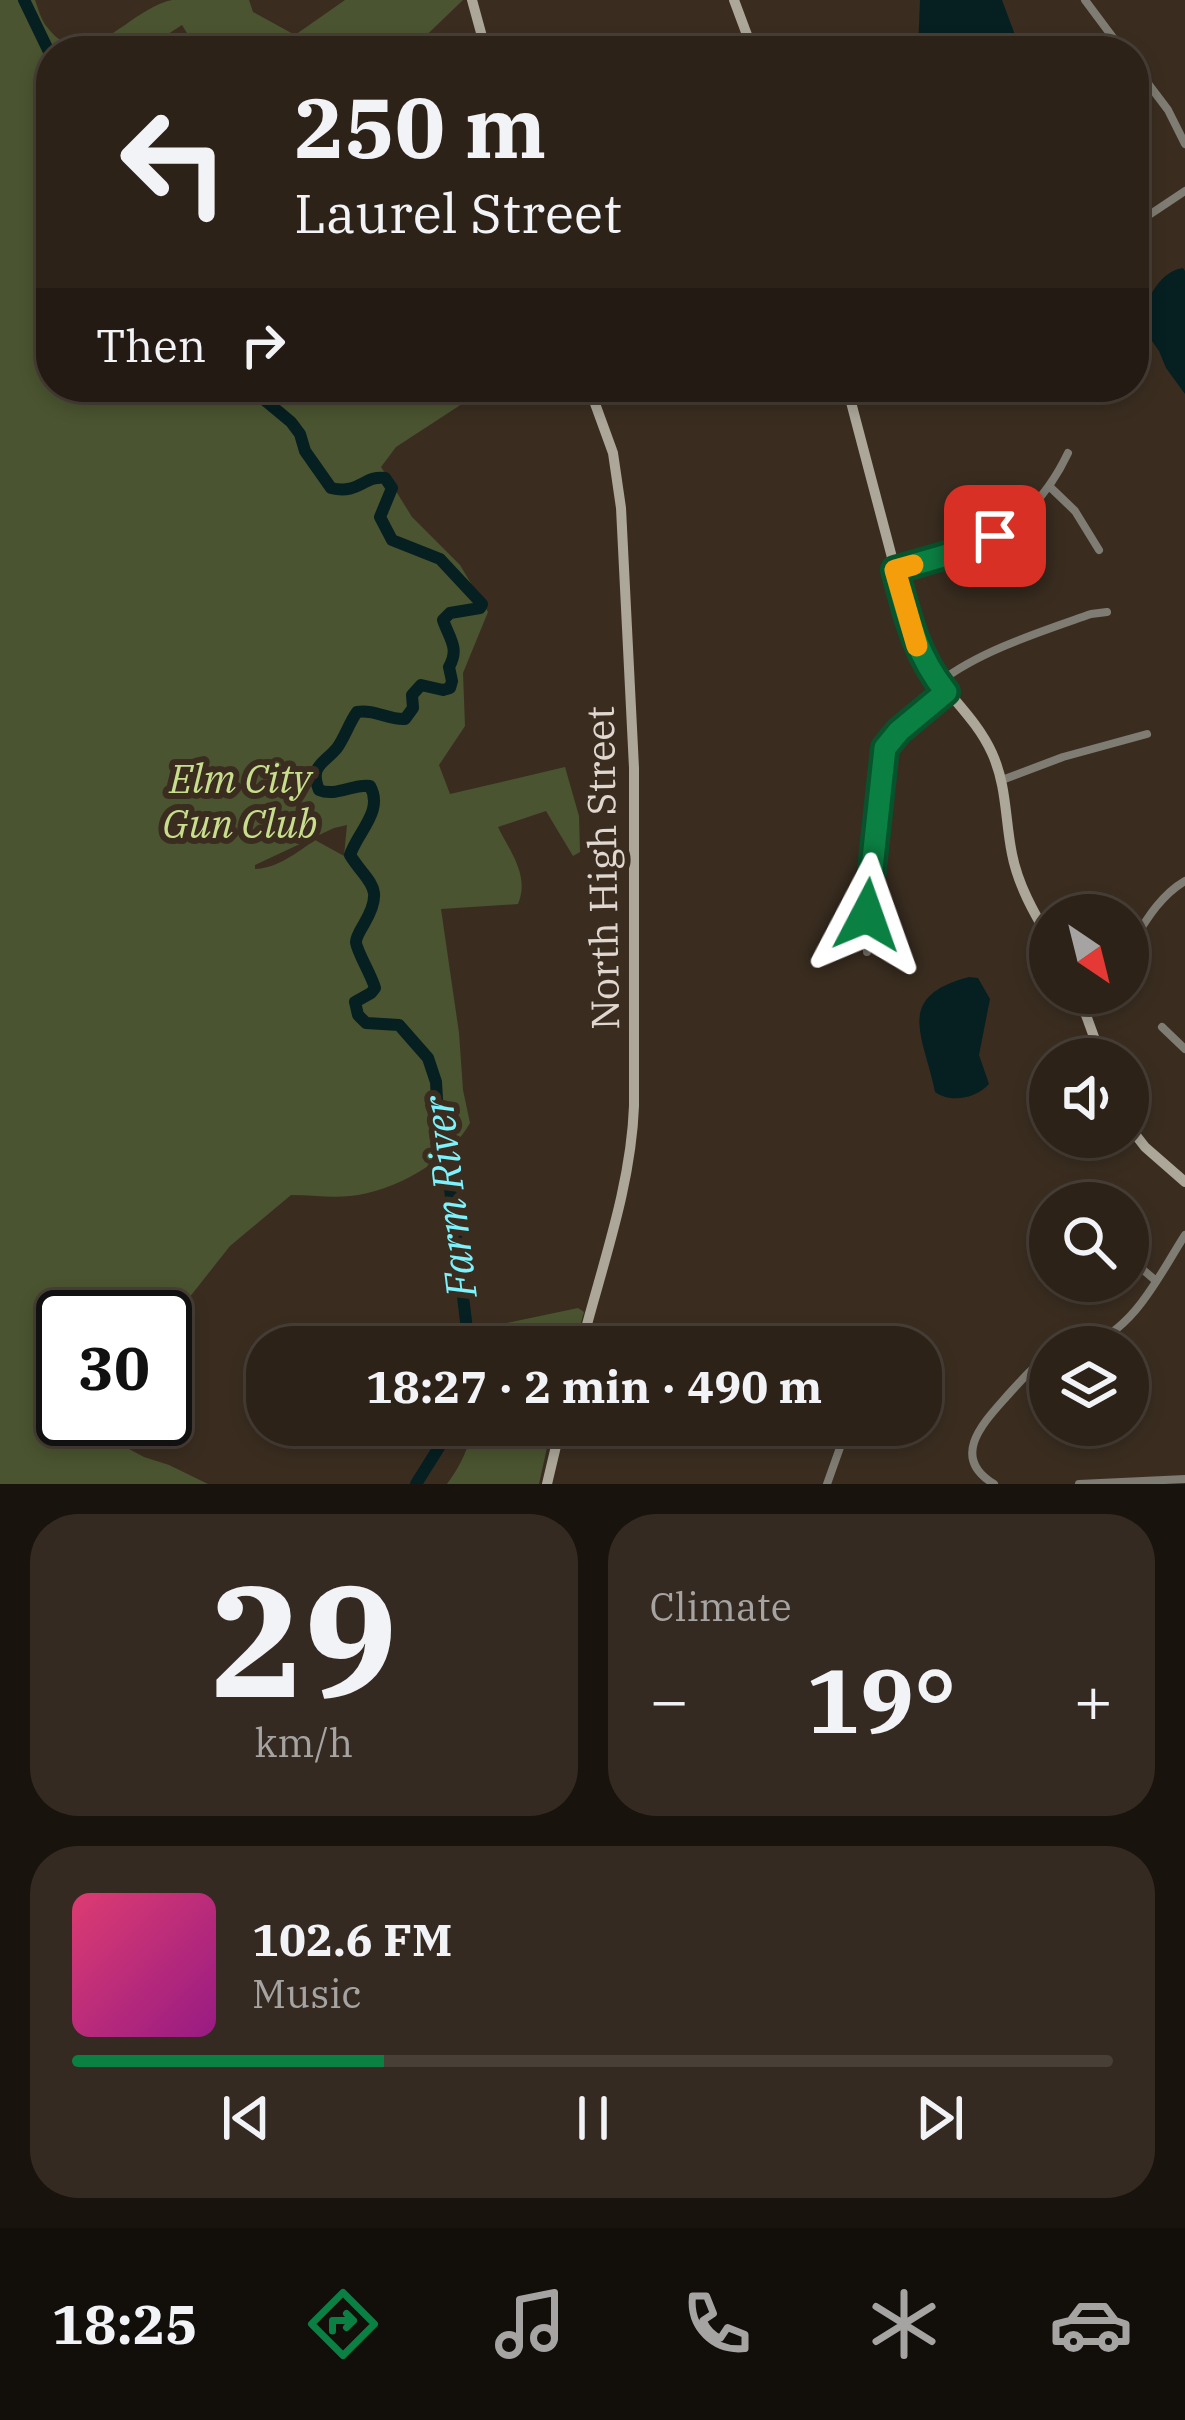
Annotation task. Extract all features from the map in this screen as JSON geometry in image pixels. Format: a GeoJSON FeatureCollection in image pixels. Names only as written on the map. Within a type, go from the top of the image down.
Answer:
{"type":"FeatureCollection","features":[{"type":"Feature","properties":{"kind":"main road"},"geometry":{"type":"LineString","coordinates":[[472,0],[482,36]]}},
{"type":"Feature","properties":{"kind":"main road"},"geometry":{"type":"LineString","coordinates":[[734,0],[747,36]]}},
{"type":"Feature","properties":{"kind":"main road","name":"North High Street"},"geometry":{"type":"LineString","coordinates":[[586,1326],[627,1170],[634,1106],[634,768],[621,508],[616,466],[594,402]]}},
{"type":"Feature","properties":{"kind":"main road"},"geometry":{"type":"LineString","coordinates":[[852,402],[913,637],[924,662],[984,739],[1002,780],[1014,862],[1029,901]]}},
{"type":"Feature","properties":{"kind":"main road"},"geometry":{"type":"LineString","coordinates":[[1149,1150],[1185,1182]]}},
{"type":"Feature","properties":{"kind":"main road"},"geometry":{"type":"LineString","coordinates":[[547,1484],[556,1446]]}},
{"type":"Feature","properties":{"kind":"street"},"geometry":{"type":"LineString","coordinates":[[1085,0],[1112,36]]}},
{"type":"Feature","properties":{"kind":"street"},"geometry":{"type":"LineString","coordinates":[[1149,85],[1185,144]]}},
{"type":"Feature","properties":{"kind":"street"},"geometry":{"type":"LineString","coordinates":[[1149,214],[1185,191]]}},
{"type":"Feature","properties":{"kind":"street"},"geometry":{"type":"LineString","coordinates":[[895,570],[961,551],[1005,529],[1049,486],[1068,453]]}},
{"type":"Feature","properties":{"kind":"street"},"geometry":{"type":"LineString","coordinates":[[1049,486],[1075,512],[1099,550]]}},
{"type":"Feature","properties":{"kind":"street"},"geometry":{"type":"LineString","coordinates":[[867,952],[867,902],[885,748],[956,671],[1091,614],[1107,612]]}},
{"type":"Feature","properties":{"kind":"street"},"geometry":{"type":"LineString","coordinates":[[1002,780],[1147,734]]}},
{"type":"Feature","properties":{"kind":"street"},"geometry":{"type":"LineString","coordinates":[[1149,918],[1170,890],[1185,881]]}},
{"type":"Feature","properties":{"kind":"street"},"geometry":{"type":"LineString","coordinates":[[1162,1027],[1185,1049]]}},
{"type":"Feature","properties":{"kind":"street"},"geometry":{"type":"LineString","coordinates":[[1121,1326],[1185,1235]]}},
{"type":"Feature","properties":{"kind":"street"},"geometry":{"type":"LineString","coordinates":[[1149,1275],[1155,1280]]}},
{"type":"Feature","properties":{"kind":"street"},"geometry":{"type":"LineString","coordinates":[[994,1484],[976,1467],[974,1438],[1029,1373]]}},
{"type":"Feature","properties":{"kind":"street"},"geometry":{"type":"LineString","coordinates":[[827,1484],[841,1446]]}},
{"type":"Feature","properties":{"kind":"street"},"geometry":{"type":"LineString","coordinates":[[1079,1484],[1185,1479]]}},
{"type":"Feature","properties":{"kind":"green space","name":"Elm City Gun Club"},"geometry":{"type":"Polygon","coordinates":[[[0,0],[35,0],[47,27],[57,36],[36,36],[36,402],[465,402],[396,447],[381,467],[412,517],[460,565],[488,612],[463,673],[465,726],[439,765],[450,794],[565,767],[579,816],[580,852],[573,856],[546,811],[498,827],[520,873],[518,904],[441,909],[470,1123],[448,1150],[418,1172],[367,1193],[291,1195],[230,1246],[192,1294],[192,1290],[36,1290],[36,1446],[123,1446],[208,1484],[0,1484],[0,0]],[[347,825],[255,865],[255,869],[294,855],[315,840],[344,856],[347,825]]]}},
{"type":"Feature","properties":{"kind":"green space"},"geometry":{"type":"Polygon","coordinates":[[[172,0],[249,0],[253,12],[295,35],[345,0],[463,0],[426,36],[189,36],[182,25],[165,36],[108,36],[172,0]]]}},
{"type":"Feature","properties":{"kind":"green space"},"geometry":{"type":"Polygon","coordinates":[[[578,1308],[584,1312],[580,1326],[492,1326],[578,1308]]]}},
{"type":"Feature","properties":{"kind":"green space"},"geometry":{"type":"Polygon","coordinates":[[[467,1446],[547,1446],[539,1484],[447,1484],[467,1446]]]}},
{"type":"Feature","properties":{"kind":"water"},"geometry":{"type":"Polygon","coordinates":[[[920,0],[1002,0],[1015,35],[1015,36],[919,36],[920,0]]]}},
{"type":"Feature","properties":{"kind":"water"},"geometry":{"type":"Polygon","coordinates":[[[1174,271],[1185,271],[1185,394],[1149,337],[1149,298],[1174,271]]]}},
{"type":"Feature","properties":{"kind":"water"},"geometry":{"type":"Polygon","coordinates":[[[969,977],[978,978],[990,999],[979,1055],[989,1084],[970,1096],[948,1098],[935,1092],[919,1021],[930,996],[969,977]]]}},
{"type":"Feature","properties":{"kind":"waterway","name":"Farm River"},"geometry":{"type":"LineString","coordinates":[[24,0],[41,36]]}},
{"type":"Feature","properties":{"kind":"waterway","name":"Farm River"},"geometry":{"type":"LineString","coordinates":[[267,402],[300,434],[305,451],[331,488],[348,489],[385,478],[392,488],[380,517],[392,540],[440,559],[482,604],[450,613],[443,620],[454,649],[450,688],[421,685],[412,695],[413,708],[405,719],[357,712],[316,775],[319,790],[370,786],[373,795],[372,812],[350,855],[374,893],[356,942],[375,988],[355,1002],[366,1023],[399,1025],[428,1058],[436,1082],[467,1326]]}},
{"type":"Feature","properties":{"kind":"waterway","name":"Farm River"},"geometry":{"type":"LineString","coordinates":[[416,1484],[440,1446]]}},
{"type":"Feature","properties":{"kind":"slow traffic"},"geometry":{"type":"LineString","coordinates":[[913,565],[895,570],[917,646]]}},
{"type":"Feature","properties":{"kind":"route"},"geometry":{"type":"LineString","coordinates":[[867,915],[885,748],[946,692],[913,637],[895,570],[971,548],[995,536]]}}]}
